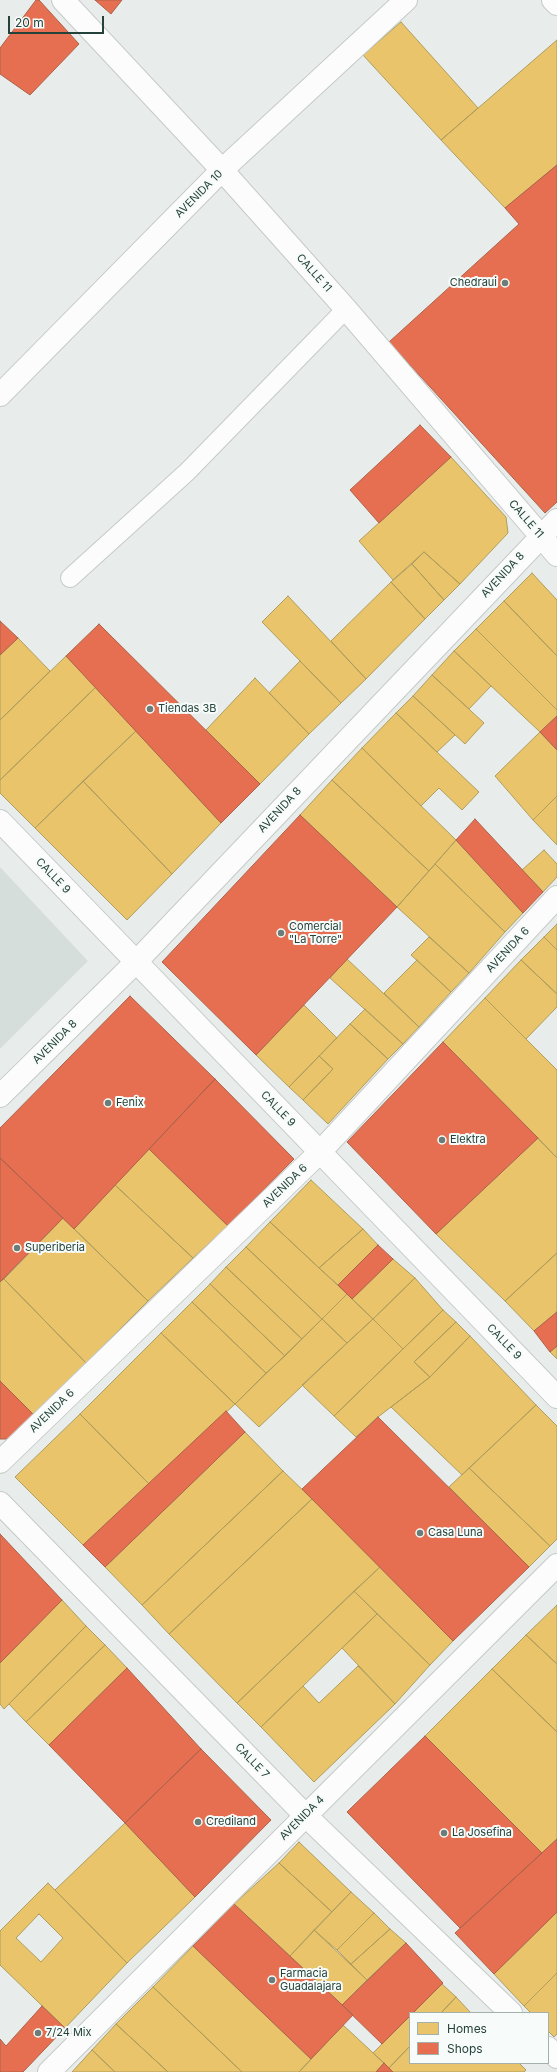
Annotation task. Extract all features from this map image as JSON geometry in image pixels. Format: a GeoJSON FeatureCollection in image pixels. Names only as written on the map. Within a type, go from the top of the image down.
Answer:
{"type":"FeatureCollection","features":[{"type":"Feature","properties":{"kind":"street","name":"CALLE 11"},"geometry":{"type":"LineString","coordinates":[[62,0],[222,170],[346,309],[557,554]]}},
{"type":"Feature","properties":{"kind":"street","name":"AVENIDA 10"},"geometry":{"type":"LineString","coordinates":[[0,395],[222,170],[406,0]]}},
{"type":"Feature","properties":{"kind":"street"},"geometry":{"type":"LineString","coordinates":[[553,0],[557,4]]}},
{"type":"Feature","properties":{"kind":"street","name":"AVENIDA 8"},"geometry":{"type":"LineString","coordinates":[[0,1096],[136,962],[540,536],[557,520]]}},
{"type":"Feature","properties":{"kind":"street","name":"CALLE 9"},"geometry":{"type":"LineString","coordinates":[[0,820],[557,1397]]}},
{"type":"Feature","properties":{"kind":"street","name":"AVENIDA 6"},"geometry":{"type":"LineString","coordinates":[[0,1462],[320,1152],[557,897]]}},
{"type":"Feature","properties":{"kind":"street","name":"CALLE 7"},"geometry":{"type":"LineString","coordinates":[[0,1503],[305,1815],[510,2012]]}},
{"type":"Feature","properties":{"kind":"street","name":"AVENIDA 4"},"geometry":{"type":"LineString","coordinates":[[49,2072],[557,1565]]}},
{"type":"Feature","properties":{"kind":"street"},"geometry":{"type":"LineString","coordinates":[[549,2049],[557,2057]]}},
{"type":"Feature","properties":{"kind":"lane"},"geometry":{"type":"LineString","coordinates":[[70,578],[187,472],[346,309]]}},
{"type":"Feature","properties":{"kind":"shaded area"},"geometry":{"type":"Polygon","coordinates":[[[0,867],[88,961],[0,1049],[0,867]]]}},
{"type":"Feature","properties":{"kind":"building: Homes"},"geometry":{"type":"Polygon","coordinates":[[[401,22],[478,108],[441,140],[363,55],[401,22]]]}},
{"type":"Feature","properties":{"kind":"building: Homes"},"geometry":{"type":"Polygon","coordinates":[[[557,40],[557,165],[505,208],[441,140],[557,40]]]}},
{"type":"Feature","properties":{"kind":"building: Homes"},"geometry":{"type":"Polygon","coordinates":[[[451,457],[506,517],[508,533],[460,584],[424,552],[393,580],[359,541],[451,457]]]}},
{"type":"Feature","properties":{"kind":"building: Homes"},"geometry":{"type":"Polygon","coordinates":[[[424,552],[460,584],[444,600],[412,564],[424,552]]]}},
{"type":"Feature","properties":{"kind":"building: Homes"},"geometry":{"type":"Polygon","coordinates":[[[412,564],[444,600],[425,619],[391,582],[412,564]]]}},
{"type":"Feature","properties":{"kind":"building: Homes"},"geometry":{"type":"Polygon","coordinates":[[[532,573],[557,600],[557,656],[504,601],[532,573]]]}},
{"type":"Feature","properties":{"kind":"building: Homes"},"geometry":{"type":"Polygon","coordinates":[[[391,582],[425,619],[366,679],[331,641],[391,582]]]}},
{"type":"Feature","properties":{"kind":"building: Homes"},"geometry":{"type":"Polygon","coordinates":[[[288,596],[366,679],[341,703],[262,622],[288,596]]]}},
{"type":"Feature","properties":{"kind":"building: Homes"},"geometry":{"type":"Polygon","coordinates":[[[504,601],[557,656],[557,710],[476,629],[504,601]]]}},
{"type":"Feature","properties":{"kind":"building: Homes"},"geometry":{"type":"Polygon","coordinates":[[[476,629],[557,710],[557,716],[540,732],[454,651],[476,629]]]}},
{"type":"Feature","properties":{"kind":"building: Homes"},"geometry":{"type":"Polygon","coordinates":[[[18,638],[50,671],[0,720],[0,655],[18,638]]]}},
{"type":"Feature","properties":{"kind":"building: Homes"},"geometry":{"type":"Polygon","coordinates":[[[454,651],[491,686],[469,709],[432,675],[454,651]]]}},
{"type":"Feature","properties":{"kind":"building: Homes"},"geometry":{"type":"Polygon","coordinates":[[[66,656],[96,687],[0,780],[0,720],[66,656]]]}},
{"type":"Feature","properties":{"kind":"building: Homes"},"geometry":{"type":"Polygon","coordinates":[[[300,661],[341,703],[309,734],[269,693],[300,661]]]}},
{"type":"Feature","properties":{"kind":"building: Homes"},"geometry":{"type":"Polygon","coordinates":[[[432,675],[484,723],[465,744],[413,696],[432,675]]]}},
{"type":"Feature","properties":{"kind":"building: Homes"},"geometry":{"type":"Polygon","coordinates":[[[255,678],[309,734],[260,784],[206,730],[255,678]]]}},
{"type":"Feature","properties":{"kind":"building: Homes"},"geometry":{"type":"Polygon","coordinates":[[[96,687],[136,731],[35,828],[0,793],[0,780],[96,687]]]}},
{"type":"Feature","properties":{"kind":"building: Homes"},"geometry":{"type":"Polygon","coordinates":[[[413,696],[455,735],[437,752],[396,713],[413,696]]]}},
{"type":"Feature","properties":{"kind":"building: Homes"},"geometry":{"type":"Polygon","coordinates":[[[396,713],[479,792],[462,810],[439,788],[421,806],[362,748],[396,713]]]}},
{"type":"Feature","properties":{"kind":"building: Homes"},"geometry":{"type":"Polygon","coordinates":[[[136,731],[221,823],[172,874],[83,781],[136,731]]]}},
{"type":"Feature","properties":{"kind":"building: Homes"},"geometry":{"type":"Polygon","coordinates":[[[540,732],[557,750],[557,796],[533,820],[495,776],[540,732]]]}},
{"type":"Feature","properties":{"kind":"building: Homes"},"geometry":{"type":"Polygon","coordinates":[[[362,748],[456,840],[429,871],[332,780],[362,748]]]}},
{"type":"Feature","properties":{"kind":"building: Homes"},"geometry":{"type":"Polygon","coordinates":[[[332,780],[429,871],[397,907],[300,815],[332,780]]]}},
{"type":"Feature","properties":{"kind":"building: Homes"},"geometry":{"type":"Polygon","coordinates":[[[83,781],[172,874],[127,920],[35,828],[83,781]]]}},
{"type":"Feature","properties":{"kind":"building: Homes"},"geometry":{"type":"Polygon","coordinates":[[[557,796],[557,845],[533,820],[557,796]]]}},
{"type":"Feature","properties":{"kind":"building: Homes"},"geometry":{"type":"Polygon","coordinates":[[[456,840],[523,913],[505,932],[435,864],[456,840]]]}},
{"type":"Feature","properties":{"kind":"building: Homes"},"geometry":{"type":"Polygon","coordinates":[[[544,850],[557,864],[557,877],[543,892],[522,870],[544,850]]]}},
{"type":"Feature","properties":{"kind":"building: Homes"},"geometry":{"type":"Polygon","coordinates":[[[435,864],[505,932],[469,973],[397,907],[435,864]]]}},
{"type":"Feature","properties":{"kind":"building: Homes"},"geometry":{"type":"Polygon","coordinates":[[[557,924],[557,950],[544,937],[557,924]]]}},
{"type":"Feature","properties":{"kind":"building: Homes"},"geometry":{"type":"Polygon","coordinates":[[[429,937],[469,973],[451,992],[411,955],[429,937]]]}},
{"type":"Feature","properties":{"kind":"building: Homes"},"geometry":{"type":"Polygon","coordinates":[[[544,937],[557,950],[557,994],[521,960],[544,937]]]}},
{"type":"Feature","properties":{"kind":"building: Homes"},"geometry":{"type":"Polygon","coordinates":[[[347,959],[419,1027],[403,1044],[330,978],[347,959]]]}},
{"type":"Feature","properties":{"kind":"building: Homes"},"geometry":{"type":"Polygon","coordinates":[[[417,960],[451,992],[419,1027],[384,993],[417,960]]]}},
{"type":"Feature","properties":{"kind":"building: Homes"},"geometry":{"type":"Polygon","coordinates":[[[521,960],[557,994],[557,1007],[526,1039],[485,998],[521,960]]]}},
{"type":"Feature","properties":{"kind":"building: Homes"},"geometry":{"type":"Polygon","coordinates":[[[485,998],[557,1070],[557,1158],[443,1042],[485,998]]]}},
{"type":"Feature","properties":{"kind":"building: Homes"},"geometry":{"type":"Polygon","coordinates":[[[304,1005],[337,1038],[289,1087],[256,1055],[304,1005]]]}},
{"type":"Feature","properties":{"kind":"building: Homes"},"geometry":{"type":"Polygon","coordinates":[[[365,1009],[403,1044],[388,1059],[350,1024],[365,1009]]]}},
{"type":"Feature","properties":{"kind":"building: Homes"},"geometry":{"type":"Polygon","coordinates":[[[350,1024],[388,1059],[328,1124],[303,1100],[333,1069],[319,1056],[350,1024]]]}},
{"type":"Feature","properties":{"kind":"building: Homes"},"geometry":{"type":"Polygon","coordinates":[[[319,1056],[333,1069],[303,1100],[289,1087],[319,1056]]]}},
{"type":"Feature","properties":{"kind":"building: Homes"},"geometry":{"type":"Polygon","coordinates":[[[538,1138],[557,1158],[557,1253],[505,1301],[436,1234],[538,1138]]]}},
{"type":"Feature","properties":{"kind":"building: Homes"},"geometry":{"type":"Polygon","coordinates":[[[149,1149],[228,1226],[193,1258],[115,1185],[149,1149]]]}},
{"type":"Feature","properties":{"kind":"building: Homes"},"geometry":{"type":"Polygon","coordinates":[[[311,1180],[363,1229],[319,1268],[270,1222],[311,1180]]]}},
{"type":"Feature","properties":{"kind":"building: Homes"},"geometry":{"type":"Polygon","coordinates":[[[115,1185],[193,1258],[148,1301],[74,1229],[115,1185]]]}},
{"type":"Feature","properties":{"kind":"building: Homes"},"geometry":{"type":"Polygon","coordinates":[[[63,1218],[148,1301],[86,1363],[4,1279],[63,1218]]]}},
{"type":"Feature","properties":{"kind":"building: Homes"},"geometry":{"type":"Polygon","coordinates":[[[270,1222],[347,1294],[322,1319],[246,1247],[270,1222]]]}},
{"type":"Feature","properties":{"kind":"building: Homes"},"geometry":{"type":"Polygon","coordinates":[[[363,1229],[378,1245],[338,1285],[319,1268],[363,1229]]]}},
{"type":"Feature","properties":{"kind":"building: Homes"},"geometry":{"type":"Polygon","coordinates":[[[246,1247],[322,1319],[302,1339],[226,1267],[246,1247]]]}},
{"type":"Feature","properties":{"kind":"building: Homes"},"geometry":{"type":"Polygon","coordinates":[[[557,1253],[557,1312],[534,1331],[505,1301],[557,1253]]]}},
{"type":"Feature","properties":{"kind":"building: Homes"},"geometry":{"type":"Polygon","coordinates":[[[393,1259],[415,1278],[373,1319],[352,1299],[393,1259]]]}},
{"type":"Feature","properties":{"kind":"building: Homes"},"geometry":{"type":"Polygon","coordinates":[[[226,1267],[302,1339],[285,1356],[210,1284],[226,1267]]]}},
{"type":"Feature","properties":{"kind":"building: Homes"},"geometry":{"type":"Polygon","coordinates":[[[415,1278],[443,1310],[403,1349],[373,1319],[415,1278]]]}},
{"type":"Feature","properties":{"kind":"building: Homes"},"geometry":{"type":"Polygon","coordinates":[[[4,1279],[86,1363],[34,1415],[0,1381],[0,1282],[4,1279]]]}},
{"type":"Feature","properties":{"kind":"building: Homes"},"geometry":{"type":"Polygon","coordinates":[[[210,1284],[285,1356],[266,1373],[192,1302],[210,1284]]]}},
{"type":"Feature","properties":{"kind":"building: Homes"},"geometry":{"type":"Polygon","coordinates":[[[347,1294],[373,1319],[347,1343],[322,1319],[347,1294]]]}},
{"type":"Feature","properties":{"kind":"building: Homes"},"geometry":{"type":"Polygon","coordinates":[[[192,1302],[266,1373],[235,1404],[161,1333],[192,1302]]]}},
{"type":"Feature","properties":{"kind":"building: Homes"},"geometry":{"type":"Polygon","coordinates":[[[443,1310],[456,1322],[414,1362],[430,1377],[378,1417],[356,1437],[334,1416],[443,1310]]]}},
{"type":"Feature","properties":{"kind":"building: Homes"},"geometry":{"type":"Polygon","coordinates":[[[322,1319],[347,1343],[259,1427],[235,1404],[322,1319]]]}},
{"type":"Feature","properties":{"kind":"building: Homes"},"geometry":{"type":"Polygon","coordinates":[[[373,1319],[403,1349],[334,1416],[302,1385],[373,1319]]]}},
{"type":"Feature","properties":{"kind":"building: Homes"},"geometry":{"type":"Polygon","coordinates":[[[456,1322],[470,1336],[430,1377],[414,1362],[456,1322]]]}},
{"type":"Feature","properties":{"kind":"building: Homes"},"geometry":{"type":"Polygon","coordinates":[[[161,1333],[235,1404],[149,1484],[80,1414],[161,1333]]]}},
{"type":"Feature","properties":{"kind":"building: Homes"},"geometry":{"type":"Polygon","coordinates":[[[470,1336],[536,1405],[462,1475],[391,1407],[430,1377],[470,1336]]]}},
{"type":"Feature","properties":{"kind":"building: Homes"},"geometry":{"type":"Polygon","coordinates":[[[557,1346],[557,1359],[550,1352],[557,1346]]]}},
{"type":"Feature","properties":{"kind":"building: Homes"},"geometry":{"type":"Polygon","coordinates":[[[536,1405],[557,1426],[557,1539],[550,1546],[469,1468],[536,1405]]]}},
{"type":"Feature","properties":{"kind":"building: Homes"},"geometry":{"type":"Polygon","coordinates":[[[80,1414],[149,1484],[83,1545],[15,1477],[80,1414]]]}},
{"type":"Feature","properties":{"kind":"building: Homes"},"geometry":{"type":"Polygon","coordinates":[[[245,1432],[283,1471],[142,1605],[105,1567],[245,1432]]]}},
{"type":"Feature","properties":{"kind":"building: Homes"},"geometry":{"type":"Polygon","coordinates":[[[469,1468],[550,1546],[529,1567],[449,1487],[469,1468]]]}},
{"type":"Feature","properties":{"kind":"building: Homes"},"geometry":{"type":"Polygon","coordinates":[[[283,1471],[312,1499],[169,1634],[142,1605],[283,1471]]]}},
{"type":"Feature","properties":{"kind":"building: Homes"},"geometry":{"type":"Polygon","coordinates":[[[312,1499],[380,1567],[237,1703],[169,1634],[312,1499]]]}},
{"type":"Feature","properties":{"kind":"building: Homes"},"geometry":{"type":"Polygon","coordinates":[[[380,1567],[453,1641],[430,1665],[354,1591],[380,1567]]]}},
{"type":"Feature","properties":{"kind":"building: Homes"},"geometry":{"type":"Polygon","coordinates":[[[354,1591],[377,1614],[261,1727],[237,1703],[354,1591]]]}},
{"type":"Feature","properties":{"kind":"building: Homes"},"geometry":{"type":"Polygon","coordinates":[[[62,1600],[86,1626],[4,1709],[0,1704],[0,1663],[62,1600]]]}},
{"type":"Feature","properties":{"kind":"building: Homes"},"geometry":{"type":"Polygon","coordinates":[[[557,1605],[557,1664],[526,1635],[557,1605]]]}},
{"type":"Feature","properties":{"kind":"building: Homes"},"geometry":{"type":"Polygon","coordinates":[[[377,1614],[430,1665],[395,1704],[342,1648],[377,1614]]]}},
{"type":"Feature","properties":{"kind":"building: Homes"},"geometry":{"type":"Polygon","coordinates":[[[86,1626],[105,1645],[26,1722],[9,1704],[86,1626]]]}},
{"type":"Feature","properties":{"kind":"building: Homes"},"geometry":{"type":"Polygon","coordinates":[[[526,1635],[557,1664],[557,1732],[492,1669],[526,1635]]]}},
{"type":"Feature","properties":{"kind":"building: Homes"},"geometry":{"type":"Polygon","coordinates":[[[105,1645],[127,1668],[49,1745],[26,1722],[105,1645]]]}},
{"type":"Feature","properties":{"kind":"building: Homes"},"geometry":{"type":"Polygon","coordinates":[[[358,1666],[395,1704],[314,1782],[261,1727],[303,1686],[319,1703],[358,1666]]]}},
{"type":"Feature","properties":{"kind":"building: Homes"},"geometry":{"type":"Polygon","coordinates":[[[492,1669],[557,1732],[557,1839],[542,1853],[425,1736],[492,1669]]]}},
{"type":"Feature","properties":{"kind":"building: Homes"},"geometry":{"type":"Polygon","coordinates":[[[125,1823],[195,1897],[127,1963],[55,1890],[125,1823]]]}},
{"type":"Feature","properties":{"kind":"building: Homes"},"geometry":{"type":"Polygon","coordinates":[[[299,1842],[351,1892],[332,1912],[279,1863],[299,1842]]]}},
{"type":"Feature","properties":{"kind":"building: Homes"},"geometry":{"type":"Polygon","coordinates":[[[279,1863],[332,1912],[290,1956],[234,1904],[279,1863]]]}},
{"type":"Feature","properties":{"kind":"building: Homes"},"geometry":{"type":"Polygon","coordinates":[[[48,1883],[127,1963],[65,2028],[0,1965],[0,1931],[48,1883]],[[39,1914],[16,1938],[41,1962],[63,1938],[39,1914]]]}},
{"type":"Feature","properties":{"kind":"building: Homes"},"geometry":{"type":"Polygon","coordinates":[[[351,1892],[374,1913],[337,1950],[314,1930],[351,1892]]]}},
{"type":"Feature","properties":{"kind":"building: Homes"},"geometry":{"type":"Polygon","coordinates":[[[557,1912],[557,1973],[524,2006],[494,1974],[557,1912]]]}},
{"type":"Feature","properties":{"kind":"building: Homes"},"geometry":{"type":"Polygon","coordinates":[[[374,1913],[390,1929],[351,1964],[337,1950],[374,1913]]]}},
{"type":"Feature","properties":{"kind":"building: Homes"},"geometry":{"type":"Polygon","coordinates":[[[390,1929],[406,1943],[367,1980],[351,1964],[390,1929]]]}},
{"type":"Feature","properties":{"kind":"building: Homes"},"geometry":{"type":"Polygon","coordinates":[[[314,1930],[367,1980],[342,2005],[290,1956],[314,1930]]]}},
{"type":"Feature","properties":{"kind":"building: Homes"},"geometry":{"type":"Polygon","coordinates":[[[193,1946],[311,2059],[299,2072],[242,2072],[153,1987],[193,1946]]]}},
{"type":"Feature","properties":{"kind":"building: Homes"},"geometry":{"type":"Polygon","coordinates":[[[557,1973],[557,2034],[554,2037],[549,2032],[549,2012],[530,2012],[524,2006],[557,1973]]]}},
{"type":"Feature","properties":{"kind":"building: Homes"},"geometry":{"type":"Polygon","coordinates":[[[442,1984],[456,1997],[442,2012],[414,2012],[442,1984]]]}},
{"type":"Feature","properties":{"kind":"building: Homes"},"geometry":{"type":"Polygon","coordinates":[[[153,1987],[242,2072],[168,2072],[116,2024],[153,1987]]]}},
{"type":"Feature","properties":{"kind":"building: Homes"},"geometry":{"type":"Polygon","coordinates":[[[456,1997],[470,2012],[442,2012],[456,1997]]]}},
{"type":"Feature","properties":{"kind":"building: Homes"},"geometry":{"type":"Polygon","coordinates":[[[409,2017],[409,2047],[389,2068],[373,2053],[409,2017]]]}},
{"type":"Feature","properties":{"kind":"building: Homes"},"geometry":{"type":"Polygon","coordinates":[[[116,2024],[168,2072],[115,2072],[92,2050],[116,2024]]]}},
{"type":"Feature","properties":{"kind":"building: Homes"},"geometry":{"type":"Polygon","coordinates":[[[343,2025],[384,2063],[376,2072],[299,2072],[343,2025]]]}},
{"type":"Feature","properties":{"kind":"building: Homes"},"geometry":{"type":"Polygon","coordinates":[[[409,2047],[409,2064],[520,2064],[526,2070],[524,2072],[393,2072],[389,2068],[409,2047]]]}},
{"type":"Feature","properties":{"kind":"building: Homes"},"geometry":{"type":"Polygon","coordinates":[[[92,2050],[115,2072],[72,2072],[92,2050]]]}},
{"type":"Feature","properties":{"kind":"building: Shops"},"geometry":{"type":"Polygon","coordinates":[[[36,0],[39,0],[79,44],[30,95],[0,74],[0,48],[36,0]]]}},
{"type":"Feature","properties":{"kind":"building: Shops"},"geometry":{"type":"Polygon","coordinates":[[[95,0],[122,0],[111,14],[95,0]]]}},
{"type":"Feature","properties":{"kind":"building: Shops","name":"Chedraui"},"geometry":{"type":"Polygon","coordinates":[[[557,165],[557,502],[545,513],[389,342],[519,224],[505,208],[557,165]]]}},
{"type":"Feature","properties":{"kind":"building: Shops"},"geometry":{"type":"Polygon","coordinates":[[[420,425],[451,457],[379,523],[350,490],[420,425]]]}},
{"type":"Feature","properties":{"kind":"building: Shops"},"geometry":{"type":"Polygon","coordinates":[[[0,621],[18,638],[0,655],[0,621]]]}},
{"type":"Feature","properties":{"kind":"building: Shops","name":"Tiendas 3B"},"geometry":{"type":"Polygon","coordinates":[[[99,624],[260,784],[221,823],[66,656],[99,624]]]}},
{"type":"Feature","properties":{"kind":"building: Shops"},"geometry":{"type":"Polygon","coordinates":[[[557,716],[557,750],[540,732],[557,716]]]}},
{"type":"Feature","properties":{"kind":"building: Shops","name":"Comercial \"La Torre\""},"geometry":{"type":"Polygon","coordinates":[[[300,815],[397,907],[256,1055],[162,962],[300,815]]]}},
{"type":"Feature","properties":{"kind":"building: Shops"},"geometry":{"type":"Polygon","coordinates":[[[475,819],[543,892],[523,913],[456,840],[475,819]]]}},
{"type":"Feature","properties":{"kind":"building: Shops","name":"Fenix"},"geometry":{"type":"Polygon","coordinates":[[[130,996],[215,1079],[74,1229],[0,1158],[0,1128],[130,996]]]}},
{"type":"Feature","properties":{"kind":"building: Shops","name":"Elektra"},"geometry":{"type":"Polygon","coordinates":[[[443,1042],[538,1138],[436,1234],[347,1142],[443,1042]]]}},
{"type":"Feature","properties":{"kind":"building: Shops"},"geometry":{"type":"Polygon","coordinates":[[[215,1079],[294,1159],[228,1226],[149,1149],[215,1079]]]}},
{"type":"Feature","properties":{"kind":"building: Shops","name":"Superiberia"},"geometry":{"type":"Polygon","coordinates":[[[0,1158],[63,1218],[0,1282],[0,1158]]]}},
{"type":"Feature","properties":{"kind":"building: Shops"},"geometry":{"type":"Polygon","coordinates":[[[378,1245],[393,1259],[352,1299],[338,1285],[378,1245]]]}},
{"type":"Feature","properties":{"kind":"building: Shops"},"geometry":{"type":"Polygon","coordinates":[[[557,1312],[557,1346],[550,1352],[534,1331],[557,1312]]]}},
{"type":"Feature","properties":{"kind":"building: Shops"},"geometry":{"type":"Polygon","coordinates":[[[0,1381],[34,1415],[8,1439],[0,1439],[0,1381]]]}},
{"type":"Feature","properties":{"kind":"building: Shops"},"geometry":{"type":"Polygon","coordinates":[[[226,1411],[245,1432],[105,1567],[83,1545],[226,1411]]]}},
{"type":"Feature","properties":{"kind":"building: Shops","name":"Casa Luna"},"geometry":{"type":"Polygon","coordinates":[[[378,1417],[529,1567],[453,1641],[302,1489],[378,1417]]]}},
{"type":"Feature","properties":{"kind":"building: Shops"},"geometry":{"type":"Polygon","coordinates":[[[0,1534],[62,1600],[0,1663],[0,1534]]]}},
{"type":"Feature","properties":{"kind":"building: Shops"},"geometry":{"type":"Polygon","coordinates":[[[127,1668],[201,1749],[125,1823],[49,1745],[127,1668]]]}},
{"type":"Feature","properties":{"kind":"building: Shops","name":"La Josefina"},"geometry":{"type":"Polygon","coordinates":[[[425,1736],[542,1853],[460,1928],[347,1812],[425,1736]]]}},
{"type":"Feature","properties":{"kind":"building: Shops","name":"Crediland"},"geometry":{"type":"Polygon","coordinates":[[[201,1749],[271,1820],[195,1897],[125,1823],[201,1749]]]}},
{"type":"Feature","properties":{"kind":"building: Shops"},"geometry":{"type":"Polygon","coordinates":[[[557,1839],[557,1912],[494,1974],[455,1933],[557,1839]]]}},
{"type":"Feature","properties":{"kind":"building: Shops","name":"Farmacia Guadalajara"},"geometry":{"type":"Polygon","coordinates":[[[234,1904],[353,2015],[311,2059],[193,1946],[234,1904]]]}},
{"type":"Feature","properties":{"kind":"building: Shops"},"geometry":{"type":"Polygon","coordinates":[[[406,1943],[443,1983],[414,2012],[409,2012],[409,2017],[382,2044],[342,2005],[406,1943]]]}},
{"type":"Feature","properties":{"kind":"building: Shops","name":"7/24 Mix"},"geometry":{"type":"Polygon","coordinates":[[[42,2006],[65,2028],[23,2072],[0,2072],[0,2039],[6,2046],[42,2006]]]}},
{"type":"Feature","properties":{"kind":"building: Shops"},"geometry":{"type":"Polygon","coordinates":[[[384,2063],[393,2072],[376,2072],[384,2063]]]}},
{"type":"Feature","properties":{"kind":"place","name":"Chedraui"},"geometry":{"type":"Point","coordinates":[505,283]}},
{"type":"Feature","properties":{"kind":"place","name":"Tiendas 3B"},"geometry":{"type":"Point","coordinates":[150,709]}},
{"type":"Feature","properties":{"kind":"place","name":"Comercial \"La Torre\""},"geometry":{"type":"Point","coordinates":[281,933]}},
{"type":"Feature","properties":{"kind":"place","name":"Fenix"},"geometry":{"type":"Point","coordinates":[108,1103]}},
{"type":"Feature","properties":{"kind":"place","name":"Elektra"},"geometry":{"type":"Point","coordinates":[442,1140]}},
{"type":"Feature","properties":{"kind":"place","name":"Superiberia"},"geometry":{"type":"Point","coordinates":[17,1248]}},
{"type":"Feature","properties":{"kind":"place","name":"Casa Luna"},"geometry":{"type":"Point","coordinates":[420,1533]}},
{"type":"Feature","properties":{"kind":"place","name":"Crediland"},"geometry":{"type":"Point","coordinates":[198,1822]}},
{"type":"Feature","properties":{"kind":"place","name":"La Josefina"},"geometry":{"type":"Point","coordinates":[444,1833]}},
{"type":"Feature","properties":{"kind":"place","name":"Farmacia Guadalajara"},"geometry":{"type":"Point","coordinates":[272,1980]}},
{"type":"Feature","properties":{"kind":"place","name":"7/24 Mix"},"geometry":{"type":"Point","coordinates":[38,2033]}}]}
